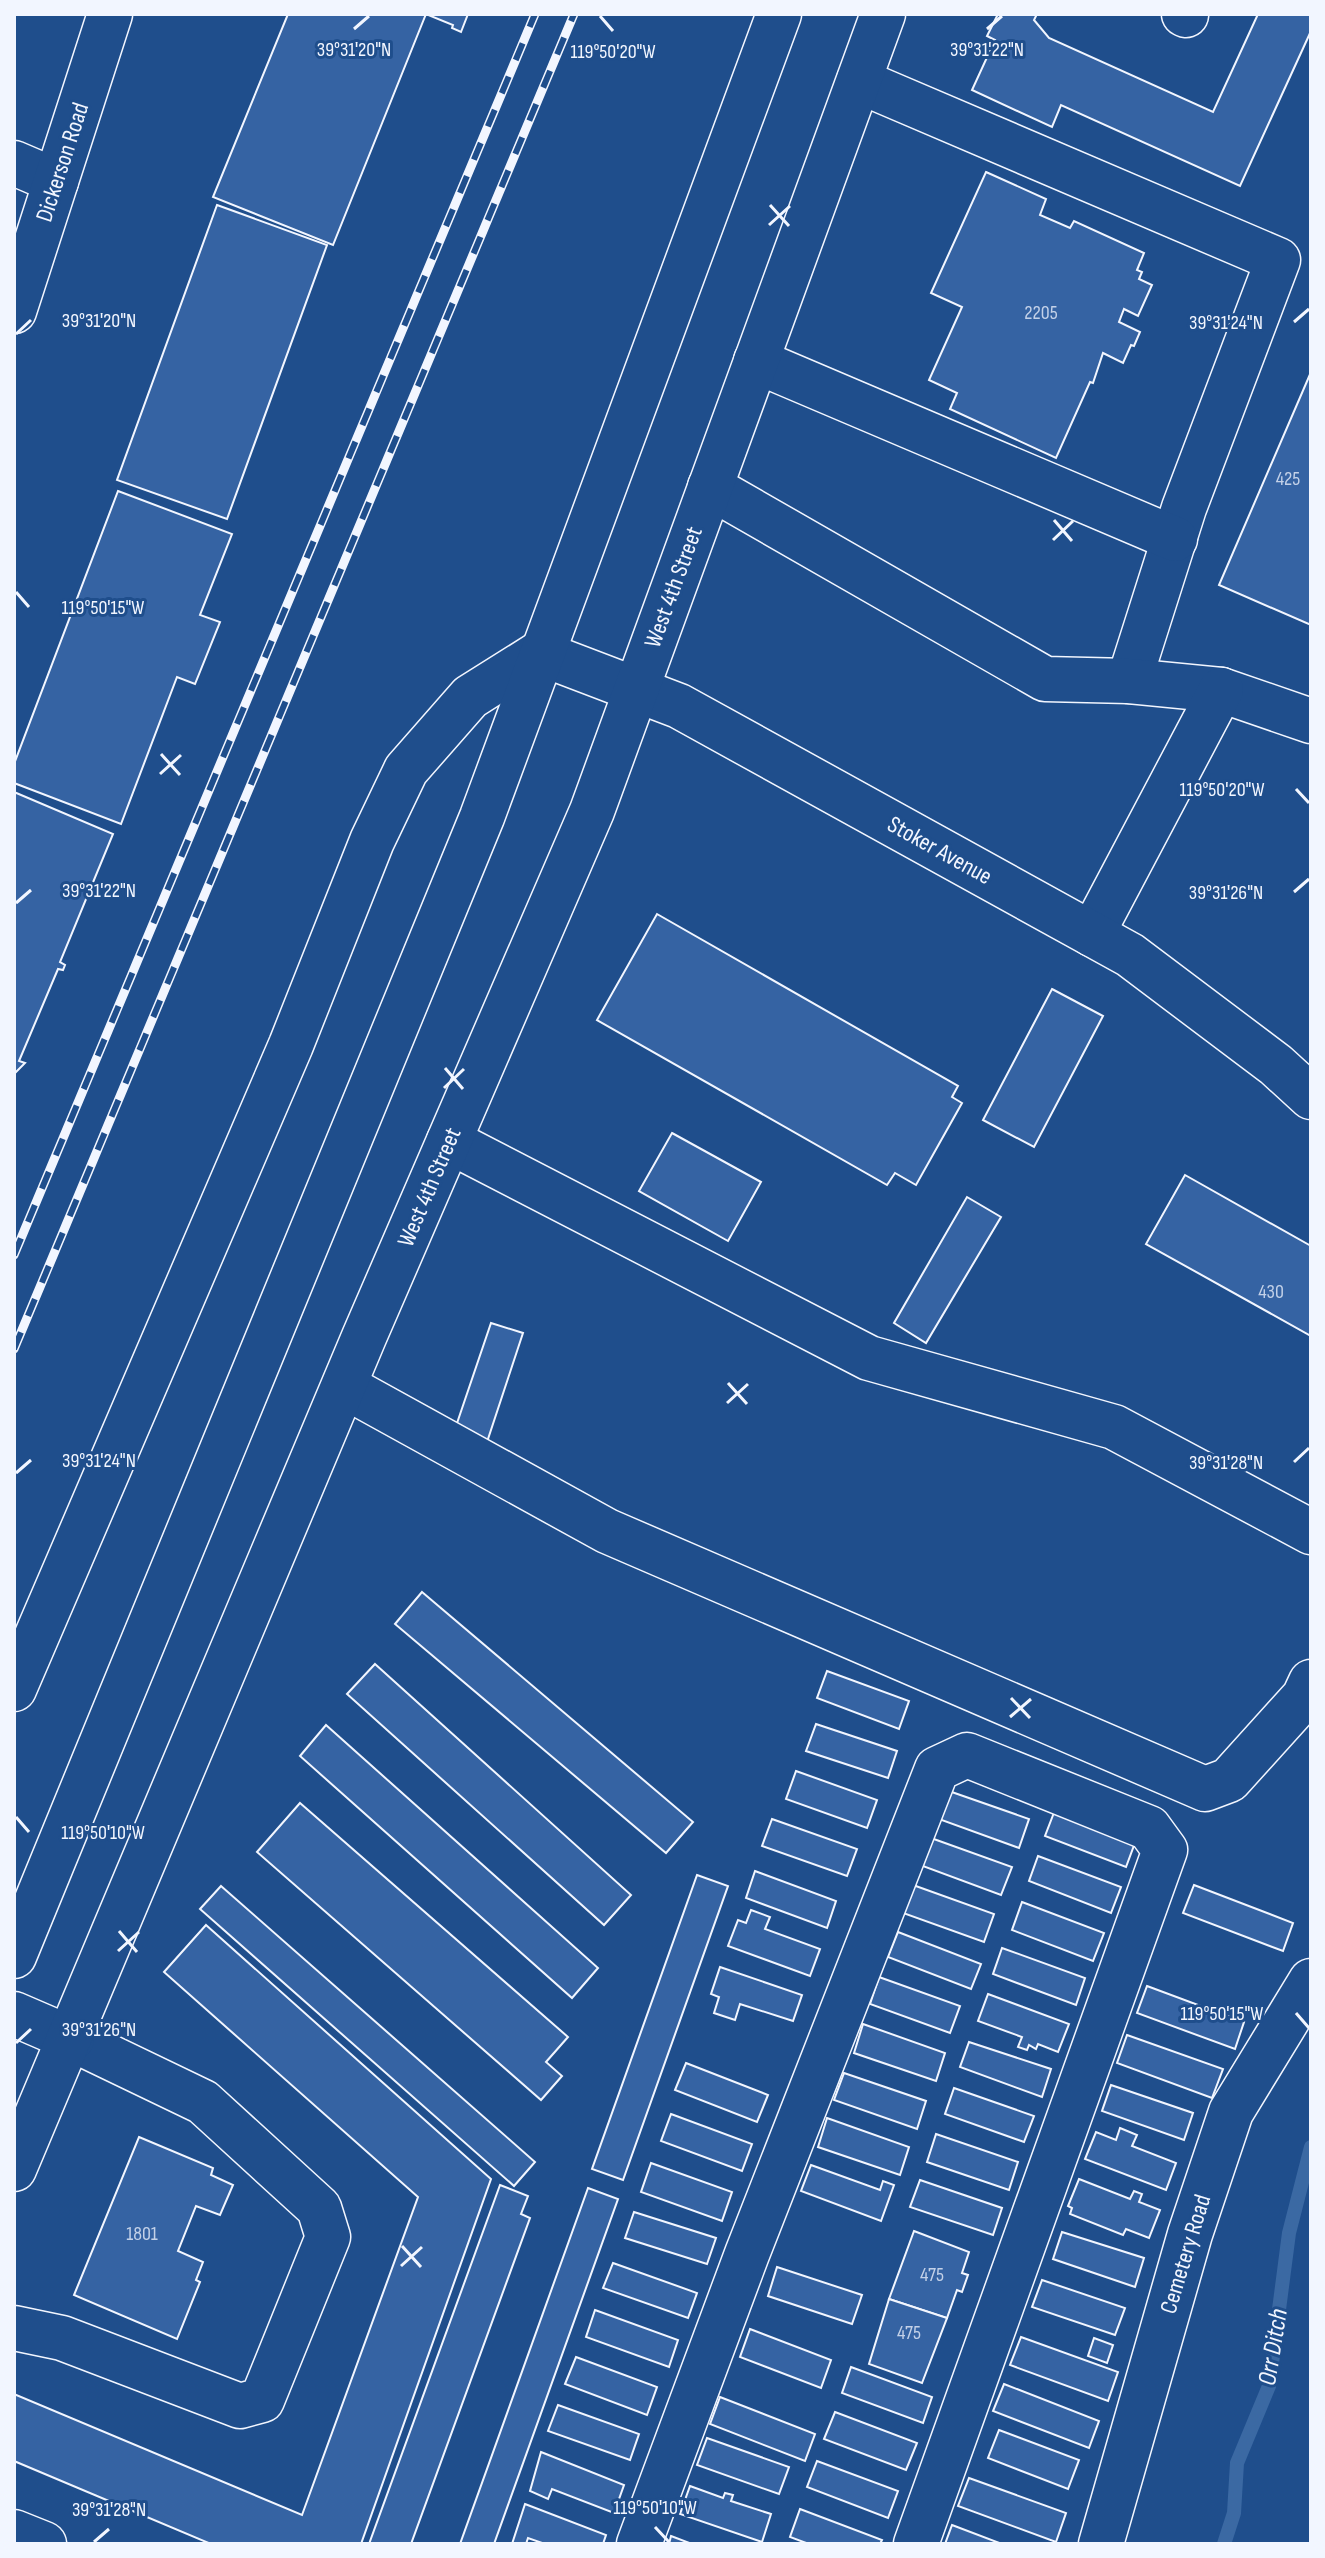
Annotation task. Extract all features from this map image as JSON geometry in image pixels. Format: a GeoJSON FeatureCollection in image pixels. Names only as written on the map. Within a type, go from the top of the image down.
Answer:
{"type":"FeatureCollection","features":[{"type":"Feature","properties":{"kind":"main road","name":"Dickerson Road"},"geometry":{"type":"LineString","coordinates":[[14,311],[110,14]]}},
{"type":"Feature","properties":{"kind":"main road"},"geometry":{"type":"LineString","coordinates":[[14,1956],[482,817],[540,653],[779,14]]}},
{"type":"Feature","properties":{"kind":"main road","name":"West 4th Street"},"geometry":{"type":"LineString","coordinates":[[14,2169],[72,2039],[344,1386],[592,811],[883,14]]}},
{"type":"Feature","properties":{"kind":"main road"},"geometry":{"type":"LineString","coordinates":[[859,81],[1278,260],[1175,539],[1129,681]]}},
{"type":"Feature","properties":{"kind":"main road"},"geometry":{"type":"LineString","coordinates":[[14,163],[56,181]]}},
{"type":"Feature","properties":{"kind":"main road"},"geometry":{"type":"LineString","coordinates":[[756,361],[1175,539]]}},
{"type":"Feature","properties":{"kind":"main road"},"geometry":{"type":"LineString","coordinates":[[710,487],[1045,679],[1129,681],[1221,690],[1311,721]]}},
{"type":"Feature","properties":{"kind":"main road"},"geometry":{"type":"LineString","coordinates":[[14,1689],[291,1045],[372,841],[406,770],[470,697],[540,653]]}},
{"type":"Feature","properties":{"kind":"main road","name":"Stoker Avenue"},"geometry":{"type":"LineString","coordinates":[[540,653],[679,706],[1130,955],[1276,1065],[1311,1097]]}},
{"type":"Feature","properties":{"kind":"main road"},"geometry":{"type":"LineString","coordinates":[[1092,934],[1221,690]]}},
{"type":"Feature","properties":{"kind":"main road"},"geometry":{"type":"LineString","coordinates":[[449,1141],[869,1358],[1114,1427],[1311,1532]]}},
{"type":"Feature","properties":{"kind":"main road"},"geometry":{"type":"LineString","coordinates":[[344,1386],[607,1531],[1205,1789],[1229,1780],[1304,1697],[1311,1682]]}},
{"type":"Feature","properties":{"kind":"main road"},"geometry":{"type":"LineString","coordinates":[[639,2544],[753,2240],[937,1769],[967,1755],[1149,1828],[1165,1850],[916,2544]]}},
{"type":"Feature","properties":{"kind":"main road","name":"Cemetery Road"},"geometry":{"type":"LineString","coordinates":[[1101,2544],[1190,2234],[1231,2112],[1311,1981]]}},
{"type":"Feature","properties":{"kind":"main road"},"geometry":{"type":"LineString","coordinates":[[14,2014],[203,2102],[319,2208],[328,2237],[262,2400],[240,2406],[62,2338],[14,2328]]}},
{"type":"Feature","properties":{"kind":"main road"},"geometry":{"type":"LineString","coordinates":[[14,2532],[44,2544]]}},
{"type":"Feature","properties":{"kind":"building"},"geometry":{"type":"Polygon","coordinates":[[[288,14],[426,14],[333,245],[213,197],[288,14]]]}},
{"type":"Feature","properties":{"kind":"building"},"geometry":{"type":"Polygon","coordinates":[[[426,14],[468,14],[461,32],[452,28],[453,25],[426,14]]]}},
{"type":"Feature","properties":{"kind":"building"},"geometry":{"type":"Polygon","coordinates":[[[998,14],[1037,14],[1034,20],[1049,38],[1213,112],[1258,14],[1311,14],[1311,31],[1240,186],[1061,105],[1052,127],[972,90],[995,40],[987,36],[998,14]]]}},
{"type":"Feature","properties":{"kind":"building"},"geometry":{"type":"Polygon","coordinates":[[[986,172],[1046,199],[1040,215],[1070,228],[1074,221],[1144,253],[1137,270],[1142,272],[1139,279],[1152,285],[1138,316],[1124,309],[1119,322],[1140,332],[1134,346],[1131,345],[1123,363],[1103,353],[1093,383],[1090,382],[1056,458],[950,409],[957,393],[929,380],[962,307],[931,293],[986,172]]]}},
{"type":"Feature","properties":{"kind":"building"},"geometry":{"type":"Polygon","coordinates":[[[217,205],[327,245],[227,519],[117,480],[217,205]]]}},
{"type":"Feature","properties":{"kind":"building"},"geometry":{"type":"Polygon","coordinates":[[[1311,372],[1311,625],[1219,585],[1311,372]]]}},
{"type":"Feature","properties":{"kind":"building"},"geometry":{"type":"Polygon","coordinates":[[[118,491],[232,534],[200,615],[220,622],[195,684],[177,677],[121,824],[14,783],[14,764],[118,491]]]}},
{"type":"Feature","properties":{"kind":"building"},"geometry":{"type":"Polygon","coordinates":[[[14,792],[113,834],[60,962],[65,965],[63,970],[58,969],[19,1061],[25,1063],[14,1074],[14,792]]]}},
{"type":"Feature","properties":{"kind":"building"},"geometry":{"type":"Polygon","coordinates":[[[657,914],[958,1086],[952,1097],[962,1103],[916,1185],[895,1173],[887,1185],[597,1020],[657,914]]]}},
{"type":"Feature","properties":{"kind":"building"},"geometry":{"type":"Polygon","coordinates":[[[1052,989],[1103,1016],[1034,1147],[983,1120],[1052,989]]]}},
{"type":"Feature","properties":{"kind":"building"},"geometry":{"type":"Polygon","coordinates":[[[672,1133],[761,1182],[728,1241],[639,1191],[672,1133]]]}},
{"type":"Feature","properties":{"kind":"building"},"geometry":{"type":"Polygon","coordinates":[[[1185,1175],[1311,1246],[1311,1336],[1146,1244],[1185,1175]]]}},
{"type":"Feature","properties":{"kind":"building"},"geometry":{"type":"Polygon","coordinates":[[[967,1197],[1001,1217],[926,1343],[894,1323],[967,1197]]]}},
{"type":"Feature","properties":{"kind":"building"},"geometry":{"type":"Polygon","coordinates":[[[491,1323],[523,1333],[487,1442],[454,1432],[491,1323]]]}},
{"type":"Feature","properties":{"kind":"building"},"geometry":{"type":"Polygon","coordinates":[[[422,1592],[693,1822],[666,1853],[395,1624],[422,1592]]]}},
{"type":"Feature","properties":{"kind":"building"},"geometry":{"type":"Polygon","coordinates":[[[375,1664],[631,1895],[604,1925],[347,1694],[375,1664]]]}},
{"type":"Feature","properties":{"kind":"building"},"geometry":{"type":"Polygon","coordinates":[[[827,1671],[909,1701],[899,1729],[817,1698],[827,1671]]]}},
{"type":"Feature","properties":{"kind":"building"},"geometry":{"type":"Polygon","coordinates":[[[816,1724],[897,1751],[888,1778],[806,1751],[816,1724]]]}},
{"type":"Feature","properties":{"kind":"building"},"geometry":{"type":"Polygon","coordinates":[[[326,1725],[598,1968],[572,1998],[300,1756],[326,1725]]]}},
{"type":"Feature","properties":{"kind":"building"},"geometry":{"type":"Polygon","coordinates":[[[796,1771],[877,1800],[867,1828],[786,1799],[796,1771]]]}},
{"type":"Feature","properties":{"kind":"building"},"geometry":{"type":"Polygon","coordinates":[[[946,1790],[1029,1819],[1019,1848],[936,1818],[946,1790]]]}},
{"type":"Feature","properties":{"kind":"building"},"geometry":{"type":"Polygon","coordinates":[[[300,1803],[568,2037],[546,2062],[562,2076],[541,2100],[257,1852],[300,1803]]]}},
{"type":"Feature","properties":{"kind":"building"},"geometry":{"type":"Polygon","coordinates":[[[1055,1810],[1136,1840],[1126,1867],[1045,1836],[1055,1810]]]}},
{"type":"Feature","properties":{"kind":"building"},"geometry":{"type":"Polygon","coordinates":[[[772,1819],[857,1849],[847,1876],[762,1846],[772,1819]]]}},
{"type":"Feature","properties":{"kind":"building"},"geometry":{"type":"Polygon","coordinates":[[[931,1838],[1012,1867],[1001,1895],[920,1865],[931,1838]]]}},
{"type":"Feature","properties":{"kind":"building"},"geometry":{"type":"Polygon","coordinates":[[[1038,1856],[1121,1887],[1111,1913],[1029,1881],[1038,1856]]]}},
{"type":"Feature","properties":{"kind":"building"},"geometry":{"type":"Polygon","coordinates":[[[755,1871],[836,1901],[827,1928],[746,1898],[755,1871]]]}},
{"type":"Feature","properties":{"kind":"building"},"geometry":{"type":"Polygon","coordinates":[[[697,1875],[728,1886],[623,2180],[592,2169],[697,1875]]]}},
{"type":"Feature","properties":{"kind":"building"},"geometry":{"type":"Polygon","coordinates":[[[913,1885],[994,1914],[984,1942],[903,1913],[913,1885]]]}},
{"type":"Feature","properties":{"kind":"building"},"geometry":{"type":"Polygon","coordinates":[[[1194,1885],[1293,1923],[1283,1951],[1183,1913],[1194,1885]]]}},
{"type":"Feature","properties":{"kind":"building"},"geometry":{"type":"Polygon","coordinates":[[[221,1886],[535,2162],[514,2186],[200,1909],[221,1886]]]}},
{"type":"Feature","properties":{"kind":"building"},"geometry":{"type":"Polygon","coordinates":[[[1022,1902],[1104,1933],[1093,1961],[1012,1930],[1022,1902]]]}},
{"type":"Feature","properties":{"kind":"building"},"geometry":{"type":"Polygon","coordinates":[[[751,1910],[770,1917],[765,1929],[820,1949],[810,1976],[728,1946],[738,1920],[746,1923],[751,1910]]]}},
{"type":"Feature","properties":{"kind":"building"},"geometry":{"type":"Polygon","coordinates":[[[206,1925],[491,2179],[361,2544],[211,2544],[14,2461],[14,2394],[302,2515],[418,2197],[164,1972],[206,1925]]]}},
{"type":"Feature","properties":{"kind":"building"},"geometry":{"type":"Polygon","coordinates":[[[898,1932],[981,1964],[971,1989],[888,1957],[898,1932]]]}},
{"type":"Feature","properties":{"kind":"building"},"geometry":{"type":"Polygon","coordinates":[[[1002,1948],[1085,1978],[1076,2005],[993,1974],[1002,1948]]]}},
{"type":"Feature","properties":{"kind":"building"},"geometry":{"type":"Polygon","coordinates":[[[720,1967],[802,1995],[793,2021],[740,2004],[735,2020],[714,2013],[719,1997],[711,1994],[720,1967]]]}},
{"type":"Feature","properties":{"kind":"building"},"geometry":{"type":"Polygon","coordinates":[[[879,1977],[960,2006],[950,2033],[870,2004],[879,1977]]]}},
{"type":"Feature","properties":{"kind":"building"},"geometry":{"type":"Polygon","coordinates":[[[1147,1986],[1244,2022],[1235,2049],[1137,2013],[1147,1986]]]}},
{"type":"Feature","properties":{"kind":"building"},"geometry":{"type":"Polygon","coordinates":[[[988,1994],[1069,2024],[1058,2052],[1038,2044],[1036,2049],[1029,2045],[1027,2050],[1018,2047],[1022,2037],[978,2021],[988,1994]]]}},
{"type":"Feature","properties":{"kind":"building"},"geometry":{"type":"Polygon","coordinates":[[[863,2024],[945,2053],[936,2081],[854,2053],[863,2024]]]}},
{"type":"Feature","properties":{"kind":"building"},"geometry":{"type":"Polygon","coordinates":[[[1127,2035],[1223,2069],[1212,2098],[1117,2063],[1127,2035]]]}},
{"type":"Feature","properties":{"kind":"building"},"geometry":{"type":"Polygon","coordinates":[[[969,2042],[1051,2069],[1042,2097],[960,2067],[969,2042]]]}},
{"type":"Feature","properties":{"kind":"building"},"geometry":{"type":"Polygon","coordinates":[[[686,2063],[768,2095],[757,2122],[675,2090],[686,2063]]]}},
{"type":"Feature","properties":{"kind":"building"},"geometry":{"type":"Polygon","coordinates":[[[844,2073],[926,2101],[917,2129],[834,2100],[844,2073]]]}},
{"type":"Feature","properties":{"kind":"building"},"geometry":{"type":"Polygon","coordinates":[[[1111,2085],[1193,2113],[1184,2140],[1102,2111],[1111,2085]]]}},
{"type":"Feature","properties":{"kind":"building"},"geometry":{"type":"Polygon","coordinates":[[[954,2088],[1034,2116],[1024,2142],[945,2114],[954,2088]]]}},
{"type":"Feature","properties":{"kind":"building"},"geometry":{"type":"Polygon","coordinates":[[[671,2114],[752,2144],[742,2171],[661,2141],[671,2114]]]}},
{"type":"Feature","properties":{"kind":"building"},"geometry":{"type":"Polygon","coordinates":[[[827,2118],[909,2147],[900,2175],[818,2147],[827,2118]]]}},
{"type":"Feature","properties":{"kind":"building"},"geometry":{"type":"Polygon","coordinates":[[[1120,2128],[1137,2135],[1132,2146],[1176,2163],[1166,2190],[1085,2159],[1096,2132],[1116,2140],[1120,2128]]]}},
{"type":"Feature","properties":{"kind":"building"},"geometry":{"type":"Polygon","coordinates":[[[936,2134],[1018,2162],[1009,2190],[927,2162],[936,2134]]]}},
{"type":"Feature","properties":{"kind":"building"},"geometry":{"type":"Polygon","coordinates":[[[139,2137],[213,2168],[211,2175],[233,2185],[220,2215],[196,2206],[178,2251],[203,2262],[196,2280],[200,2282],[177,2339],[74,2295],[139,2137]]]}},
{"type":"Feature","properties":{"kind":"building"},"geometry":{"type":"Polygon","coordinates":[[[651,2163],[732,2192],[722,2221],[641,2192],[651,2163]]]}},
{"type":"Feature","properties":{"kind":"building"},"geometry":{"type":"Polygon","coordinates":[[[811,2165],[880,2190],[883,2181],[894,2185],[881,2221],[801,2191],[811,2165]]]}},
{"type":"Feature","properties":{"kind":"building"},"geometry":{"type":"Polygon","coordinates":[[[1079,2179],[1130,2199],[1134,2191],[1142,2194],[1139,2202],[1160,2210],[1149,2238],[1126,2229],[1123,2235],[1070,2214],[1072,2208],[1068,2206],[1079,2179]]]}},
{"type":"Feature","properties":{"kind":"building"},"geometry":{"type":"Polygon","coordinates":[[[920,2180],[1002,2208],[993,2235],[910,2207],[920,2180]]]}},
{"type":"Feature","properties":{"kind":"building"},"geometry":{"type":"Polygon","coordinates":[[[500,2185],[528,2196],[521,2214],[530,2218],[411,2544],[369,2544],[500,2185]]]}},
{"type":"Feature","properties":{"kind":"building"},"geometry":{"type":"Polygon","coordinates":[[[588,2188],[618,2199],[494,2544],[460,2544],[588,2188]]]}},
{"type":"Feature","properties":{"kind":"building"},"geometry":{"type":"Polygon","coordinates":[[[634,2212],[716,2238],[707,2264],[625,2238],[634,2212]]]}},
{"type":"Feature","properties":{"kind":"building"},"geometry":{"type":"Polygon","coordinates":[[[914,2231],[969,2252],[962,2273],[968,2275],[962,2292],[957,2290],[947,2318],[889,2299],[914,2231]]]}},
{"type":"Feature","properties":{"kind":"building"},"geometry":{"type":"Polygon","coordinates":[[[1062,2232],[1144,2258],[1135,2287],[1053,2259],[1062,2232]]]}},
{"type":"Feature","properties":{"kind":"building"},"geometry":{"type":"Polygon","coordinates":[[[613,2263],[697,2293],[688,2318],[603,2288],[613,2263]]]}},
{"type":"Feature","properties":{"kind":"building"},"geometry":{"type":"Polygon","coordinates":[[[777,2267],[862,2295],[852,2324],[768,2296],[777,2267]]]}},
{"type":"Feature","properties":{"kind":"building"},"geometry":{"type":"Polygon","coordinates":[[[1042,2280],[1125,2308],[1115,2335],[1032,2307],[1042,2280]]]}},
{"type":"Feature","properties":{"kind":"building"},"geometry":{"type":"Polygon","coordinates":[[[889,2299],[947,2318],[922,2383],[869,2364],[889,2299]]]}},
{"type":"Feature","properties":{"kind":"building"},"geometry":{"type":"Polygon","coordinates":[[[595,2310],[678,2340],[669,2367],[586,2337],[595,2310]]]}},
{"type":"Feature","properties":{"kind":"building"},"geometry":{"type":"Polygon","coordinates":[[[750,2329],[831,2360],[821,2388],[740,2357],[750,2329]]]}},
{"type":"Feature","properties":{"kind":"building"},"geometry":{"type":"Polygon","coordinates":[[[1021,2337],[1118,2372],[1108,2401],[1010,2365],[1021,2337]]]}},
{"type":"Feature","properties":{"kind":"building"},"geometry":{"type":"Polygon","coordinates":[[[1094,2338],[1113,2345],[1107,2363],[1088,2356],[1094,2338]]]}},
{"type":"Feature","properties":{"kind":"building"},"geometry":{"type":"Polygon","coordinates":[[[576,2357],[657,2387],[647,2415],[565,2384],[576,2357]]]}},
{"type":"Feature","properties":{"kind":"building"},"geometry":{"type":"Polygon","coordinates":[[[851,2367],[932,2397],[923,2423],[842,2393],[851,2367]]]}},
{"type":"Feature","properties":{"kind":"building"},"geometry":{"type":"Polygon","coordinates":[[[1004,2384],[1099,2421],[1089,2448],[993,2411],[1004,2384]]]}},
{"type":"Feature","properties":{"kind":"building"},"geometry":{"type":"Polygon","coordinates":[[[720,2397],[815,2434],[805,2461],[710,2424],[720,2397]]]}},
{"type":"Feature","properties":{"kind":"building"},"geometry":{"type":"Polygon","coordinates":[[[558,2405],[639,2434],[630,2460],[548,2431],[558,2405]]]}},
{"type":"Feature","properties":{"kind":"building"},"geometry":{"type":"Polygon","coordinates":[[[835,2412],[917,2443],[906,2470],[824,2439],[835,2412]]]}},
{"type":"Feature","properties":{"kind":"building"},"geometry":{"type":"Polygon","coordinates":[[[999,2430],[1079,2460],[1068,2489],[988,2458],[999,2430]]]}},
{"type":"Feature","properties":{"kind":"building"},"geometry":{"type":"Polygon","coordinates":[[[707,2438],[789,2467],[779,2494],[697,2465],[707,2438]]]}},
{"type":"Feature","properties":{"kind":"building"},"geometry":{"type":"Polygon","coordinates":[[[541,2452],[624,2485],[614,2513],[552,2489],[548,2499],[530,2491],[541,2452]]]}},
{"type":"Feature","properties":{"kind":"building"},"geometry":{"type":"Polygon","coordinates":[[[817,2461],[898,2491],[888,2518],[807,2487],[817,2461]]]}},
{"type":"Feature","properties":{"kind":"building"},"geometry":{"type":"Polygon","coordinates":[[[969,2478],[1066,2513],[1056,2542],[958,2506],[969,2478]]]}},
{"type":"Feature","properties":{"kind":"building"},"geometry":{"type":"Polygon","coordinates":[[[690,2486],[723,2498],[725,2493],[733,2495],[731,2501],[771,2514],[762,2542],[680,2514],[690,2486]]]}},
{"type":"Feature","properties":{"kind":"building"},"geometry":{"type":"Polygon","coordinates":[[[525,2504],[606,2535],[603,2544],[545,2544],[528,2538],[526,2544],[512,2544],[525,2504]]]}},
{"type":"Feature","properties":{"kind":"building"},"geometry":{"type":"Polygon","coordinates":[[[800,2509],[882,2540],[880,2544],[809,2544],[790,2537],[800,2509]]]}},
{"type":"Feature","properties":{"kind":"building"},"geometry":{"type":"Polygon","coordinates":[[[952,2525],[1002,2544],[945,2544],[952,2525]]]}},
{"type":"Feature","properties":{"kind":"building"},"geometry":{"type":"Polygon","coordinates":[[[671,2536],[692,2544],[669,2544],[671,2536]]]}},
{"type":"Feature","properties":{"kind":"waterway","name":"Orr Ditch"},"geometry":{"type":"LineString","coordinates":[[1224,2544],[1234,2513],[1237,2463],[1269,2386],[1289,2233],[1311,2147]]}},
{"type":"Feature","properties":{"kind":"railway"},"geometry":{"type":"LineString","coordinates":[[14,1255],[535,14]]}},
{"type":"Feature","properties":{"kind":"railway"},"geometry":{"type":"LineString","coordinates":[[14,1349],[574,14]]}}]}
